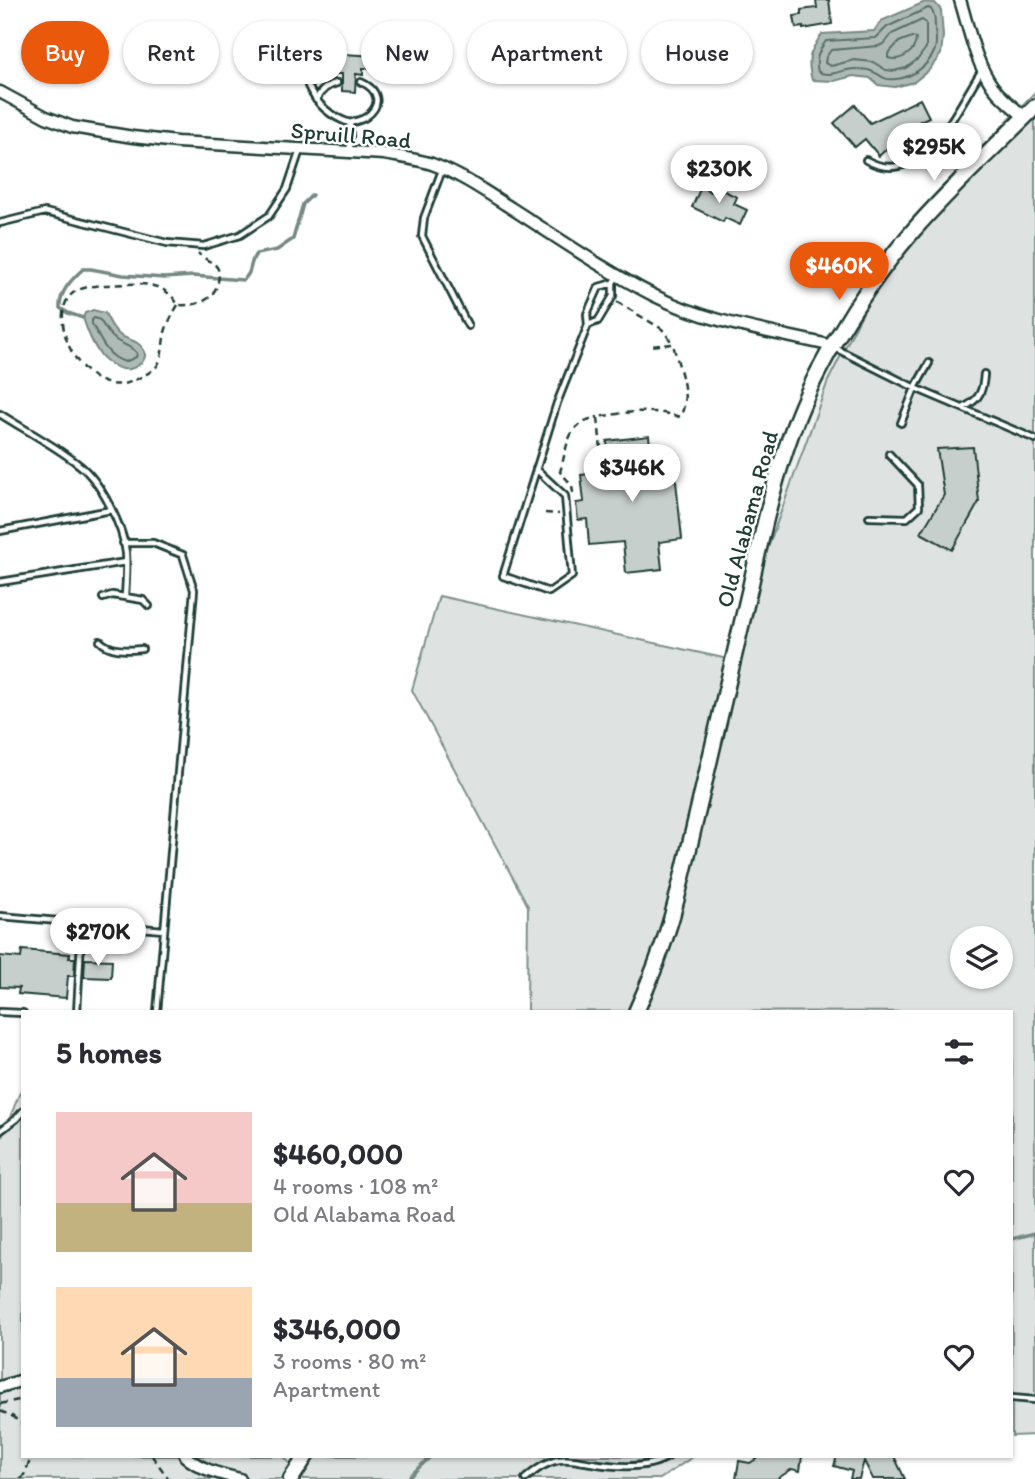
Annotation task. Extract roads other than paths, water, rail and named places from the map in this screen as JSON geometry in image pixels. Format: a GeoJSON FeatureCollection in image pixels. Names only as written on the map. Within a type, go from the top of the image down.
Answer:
{"type":"FeatureCollection","features":[{"type":"Feature","properties":{"kind":"main road","name":"Old Alabama Road"},"geometry":{"type":"LineString","coordinates":[[637,1010],[670,923],[764,523],[776,479],[803,404],[818,372],[862,298],[912,232],[1030,112]]}},
{"type":"Feature","properties":{"kind":"main road"},"geometry":{"type":"LineString","coordinates":[[291,1479],[305,1458]]}},
{"type":"Feature","properties":{"kind":"street"},"geometry":{"type":"LineString","coordinates":[[960,0],[983,69],[993,88],[1007,103],[1030,112]]}},
{"type":"Feature","properties":{"kind":"street","name":"Spruill Road"},"geometry":{"type":"LineString","coordinates":[[0,92],[46,117],[72,127],[133,137],[384,154],[408,158],[442,169],[472,183],[615,279],[712,318],[833,346]]}},
{"type":"Feature","properties":{"kind":"street"},"geometry":{"type":"LineString","coordinates":[[0,1387],[21,1381]]}},
{"type":"Feature","properties":{"kind":"street"},"geometry":{"type":"LineString","coordinates":[[187,1458],[212,1472],[240,1479]]}},
{"type":"Feature","properties":{"kind":"lane"},"geometry":{"type":"LineString","coordinates":[[866,160],[874,165],[895,167],[917,158],[949,126],[983,69]]}},
{"type":"Feature","properties":{"kind":"lane"},"geometry":{"type":"LineString","coordinates":[[308,84],[316,100],[327,112],[350,123],[366,117],[376,104],[375,92],[365,84]]}},
{"type":"Feature","properties":{"kind":"lane"},"geometry":{"type":"LineString","coordinates":[[316,100],[326,87],[334,84]]}},
{"type":"Feature","properties":{"kind":"lane"},"geometry":{"type":"LineString","coordinates":[[350,123],[350,152]]}},
{"type":"Feature","properties":{"kind":"lane"},"geometry":{"type":"LineString","coordinates":[[0,223],[45,212],[167,243],[204,246],[240,235],[269,216],[287,189],[300,149]]}},
{"type":"Feature","properties":{"kind":"lane"},"geometry":{"type":"LineString","coordinates":[[442,169],[424,218],[422,236],[468,326]]}},
{"type":"Feature","properties":{"kind":"lane"},"geometry":{"type":"LineString","coordinates":[[588,326],[598,321],[611,298],[615,279]]}},
{"type":"Feature","properties":{"kind":"lane"},"geometry":{"type":"LineString","coordinates":[[536,470],[565,496],[572,576],[549,592],[503,576],[536,470],[561,392],[588,326],[587,314],[599,287],[615,279]]}},
{"type":"Feature","properties":{"kind":"lane"},"geometry":{"type":"LineString","coordinates":[[833,346],[915,388],[1035,439]]}},
{"type":"Feature","properties":{"kind":"lane"},"geometry":{"type":"LineString","coordinates":[[901,424],[915,388],[929,363]]}},
{"type":"Feature","properties":{"kind":"lane"},"geometry":{"type":"LineString","coordinates":[[964,407],[980,396],[984,374]]}},
{"type":"Feature","properties":{"kind":"lane"},"geometry":{"type":"LineString","coordinates":[[0,414],[80,465],[103,492],[120,528],[126,562],[125,597]]}},
{"type":"Feature","properties":{"kind":"lane"},"geometry":{"type":"LineString","coordinates":[[869,517],[907,518],[919,507],[918,485],[889,454]]}},
{"type":"Feature","properties":{"kind":"lane"},"geometry":{"type":"LineString","coordinates":[[0,531],[111,510]]}},
{"type":"Feature","properties":{"kind":"lane"},"geometry":{"type":"LineString","coordinates":[[123,543],[153,542],[183,555],[194,590],[157,1010]]}},
{"type":"Feature","properties":{"kind":"lane"},"geometry":{"type":"LineString","coordinates":[[0,582],[126,562]]}},
{"type":"Feature","properties":{"kind":"lane"},"geometry":{"type":"LineString","coordinates":[[103,598],[112,595],[143,600],[149,606]]}},
{"type":"Feature","properties":{"kind":"lane"},"geometry":{"type":"LineString","coordinates":[[100,641],[106,647],[142,649]]}},
{"type":"Feature","properties":{"kind":"lane"},"geometry":{"type":"LineString","coordinates":[[0,916],[164,930]]}},
{"type":"Feature","properties":{"kind":"lane"},"geometry":{"type":"LineString","coordinates":[[77,1010],[82,923]]}},
{"type":"Feature","properties":{"kind":"lane"},"geometry":{"type":"LineString","coordinates":[[0,1012],[21,1013]]}},
{"type":"Feature","properties":{"kind":"lane"},"geometry":{"type":"LineString","coordinates":[[0,1131],[21,1113]]}},
{"type":"Feature","properties":{"kind":"lane"},"geometry":{"type":"LineString","coordinates":[[1013,1398],[1035,1400]]}},
{"type":"Feature","properties":{"kind":"lane"},"geometry":{"type":"LineString","coordinates":[[525,1479],[547,1463],[558,1460],[620,1466],[646,1464],[666,1458]]}},
{"type":"Feature","properties":{"kind":"water"},"geometry":{"type":"Polygon","coordinates":[[[925,2],[935,3],[941,10],[941,54],[929,70],[914,82],[895,87],[878,85],[870,78],[853,76],[834,81],[812,80],[810,55],[822,34],[874,31],[881,21],[925,2]]]}},
{"type":"Feature","properties":{"kind":"water"},"geometry":{"type":"Polygon","coordinates":[[[93,310],[105,313],[118,334],[140,345],[145,355],[142,362],[135,367],[122,369],[112,365],[99,353],[83,318],[85,313],[93,310]]]}},
{"type":"Feature","properties":{"kind":"waterway"},"geometry":{"type":"LineString","coordinates":[[83,318],[60,308],[64,291],[83,269],[164,278],[193,276],[243,280],[256,254],[277,250],[293,239],[303,204],[312,195]]}},
{"type":"Feature","properties":{"kind":"waterway"},"geometry":{"type":"LineString","coordinates":[[1013,1239],[1035,1233]]}},
{"type":"Feature","properties":{"kind":"waterway"},"geometry":{"type":"LineString","coordinates":[[407,1479],[429,1458]]}}]}
